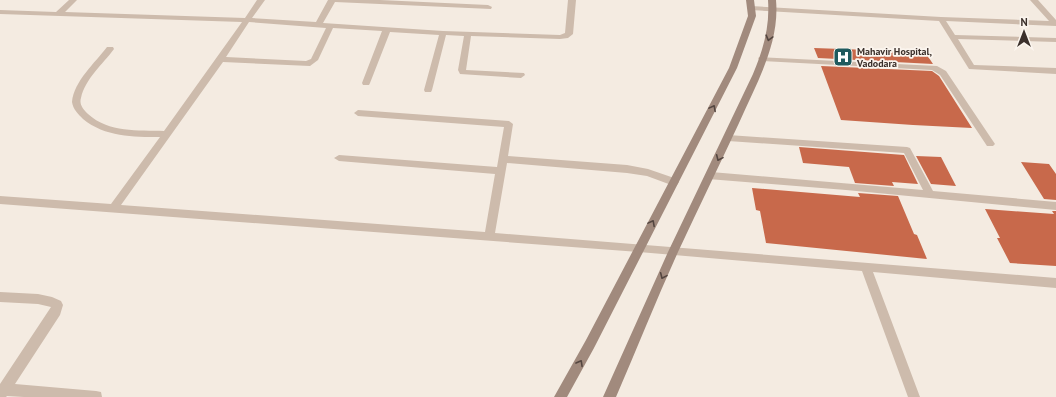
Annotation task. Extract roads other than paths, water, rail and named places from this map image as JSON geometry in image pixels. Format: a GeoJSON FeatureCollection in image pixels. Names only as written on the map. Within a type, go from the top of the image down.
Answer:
{"type":"FeatureCollection","features":[{"type":"Feature","properties":{"kind":"street"},"geometry":{"type":"LineString","coordinates":[[57,15],[73,0]]}},
{"type":"Feature","properties":{"kind":"street"},"geometry":{"type":"LineString","coordinates":[[113,209],[221,59],[260,0]]}},
{"type":"Feature","properties":{"kind":"street"},"geometry":{"type":"LineString","coordinates":[[319,24],[332,0],[488,7]]}},
{"type":"Feature","properties":{"kind":"street"},"geometry":{"type":"LineString","coordinates":[[0,12],[246,20],[319,24],[330,27],[443,33],[565,36],[569,34],[572,0]]}},
{"type":"Feature","properties":{"kind":"street"},"geometry":{"type":"LineString","coordinates":[[1034,0],[1056,23]]}},
{"type":"Feature","properties":{"kind":"street"},"geometry":{"type":"LineString","coordinates":[[560,397],[590,344],[733,68],[752,16],[750,4],[772,4],[941,19],[1056,23]]}},
{"type":"Feature","properties":{"kind":"street"},"geometry":{"type":"LineString","coordinates":[[609,397],[673,252],[711,176],[762,59],[769,40],[773,20],[772,4]]}},
{"type":"Feature","properties":{"kind":"street"},"geometry":{"type":"LineString","coordinates":[[941,19],[972,67],[1056,71]]}},
{"type":"Feature","properties":{"kind":"street"},"geometry":{"type":"LineString","coordinates":[[221,59],[307,64],[314,60],[330,27]]}},
{"type":"Feature","properties":{"kind":"street"},"geometry":{"type":"LineString","coordinates":[[366,83],[387,29]]}},
{"type":"Feature","properties":{"kind":"street"},"geometry":{"type":"LineString","coordinates":[[428,90],[443,33]]}},
{"type":"Feature","properties":{"kind":"street"},"geometry":{"type":"LineString","coordinates":[[468,34],[462,70],[463,72],[521,75]]}},
{"type":"Feature","properties":{"kind":"street"},"geometry":{"type":"LineString","coordinates":[[953,37],[1056,40]]}},
{"type":"Feature","properties":{"kind":"street"},"geometry":{"type":"LineString","coordinates":[[110,49],[79,90],[76,97],[78,109],[95,125],[109,130],[167,134]]}},
{"type":"Feature","properties":{"kind":"street"},"geometry":{"type":"LineString","coordinates":[[762,59],[934,68],[943,73],[990,144]]}},
{"type":"Feature","properties":{"kind":"street"},"geometry":{"type":"LineString","coordinates":[[358,113],[509,124],[489,237]]}},
{"type":"Feature","properties":{"kind":"street"},"geometry":{"type":"LineString","coordinates":[[728,138],[907,150],[930,194]]}},
{"type":"Feature","properties":{"kind":"street"},"geometry":{"type":"LineString","coordinates":[[339,158],[500,172]]}},
{"type":"Feature","properties":{"kind":"street"},"geometry":{"type":"LineString","coordinates":[[502,159],[627,168],[648,173],[674,182]]}},
{"type":"Feature","properties":{"kind":"street"},"geometry":{"type":"LineString","coordinates":[[711,176],[846,186],[1056,206]]}},
{"type":"Feature","properties":{"kind":"street"},"geometry":{"type":"LineString","coordinates":[[0,200],[639,248],[1056,283]]}},
{"type":"Feature","properties":{"kind":"street"},"geometry":{"type":"LineString","coordinates":[[866,268],[914,397]]}},
{"type":"Feature","properties":{"kind":"street"},"geometry":{"type":"LineString","coordinates":[[0,297],[54,302],[57,305],[56,311],[2,392]]}},
{"type":"Feature","properties":{"kind":"street"},"geometry":{"type":"LineString","coordinates":[[2,392],[96,397]]}},
{"type":"Feature","properties":{"kind":"place","name":"Mahavir Hospital, Vadodara"},"geometry":{"type":"Point","coordinates":[843,57]}}]}
